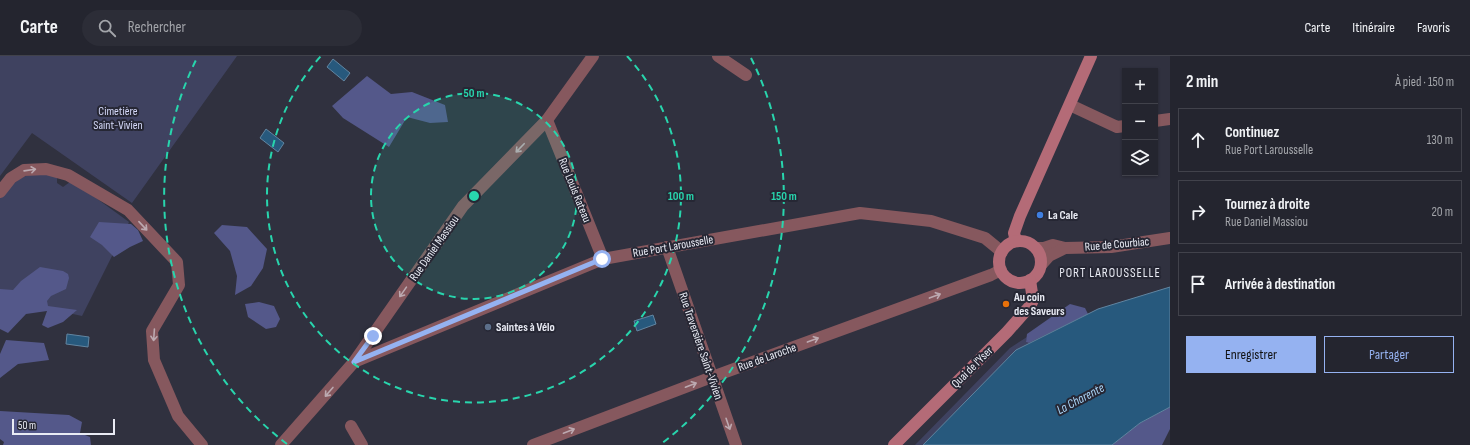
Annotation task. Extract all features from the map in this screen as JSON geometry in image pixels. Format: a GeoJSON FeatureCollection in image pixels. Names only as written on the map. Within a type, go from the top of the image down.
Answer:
{"type":"FeatureCollection","features":[{"type":"Feature","properties":{"kind":"street","name":"Rue Daniel Massiou"},"geometry":{"type":"LineString","coordinates":[[282,445],[354,362],[463,206],[547,120],[593,56]]}},
{"type":"Feature","properties":{"kind":"street"},"geometry":{"type":"LineString","coordinates":[[718,56],[746,75]]}},
{"type":"Feature","properties":{"kind":"street"},"geometry":{"type":"LineString","coordinates":[[1016,241],[1014,233],[1016,226],[1091,56]]}},
{"type":"Feature","properties":{"kind":"street"},"geometry":{"type":"LineString","coordinates":[[1070,105],[1117,127],[1122,126]]}},
{"type":"Feature","properties":{"kind":"street"},"geometry":{"type":"LineString","coordinates":[[1158,121],[1170,119]]}},
{"type":"Feature","properties":{"kind":"street","name":"Rue Louis Rateau"},"geometry":{"type":"LineString","coordinates":[[547,120],[602,259]]}},
{"type":"Feature","properties":{"kind":"street"},"geometry":{"type":"LineString","coordinates":[[0,192],[11,178],[24,170],[46,169],[68,175],[128,210],[177,262],[179,285],[152,331],[154,360],[178,416],[202,445]]}},
{"type":"Feature","properties":{"kind":"street","name":"Rue Port Larousselle"},"geometry":{"type":"LineString","coordinates":[[354,362],[602,259],[860,213],[931,221],[985,238],[1002,252]]}},
{"type":"Feature","properties":{"kind":"street","name":"Rue de Courbiac"},"geometry":{"type":"LineString","coordinates":[[1036,248],[1044,248],[1053,245],[1065,248],[1111,247],[1170,238]]}},
{"type":"Feature","properties":{"kind":"street"},"geometry":{"type":"LineString","coordinates":[[1016,241],[1027,242],[1036,248],[1041,259],[1041,265],[1035,276],[1030,280],[1017,282],[1010,280],[1001,270],[1000,258],[1006,247],[1016,241]]}},
{"type":"Feature","properties":{"kind":"street","name":"Rue Traversière Saint-Vivien"},"geometry":{"type":"LineString","coordinates":[[667,247],[736,445]]}},
{"type":"Feature","properties":{"kind":"street","name":"Rue de Courbiac"},"geometry":{"type":"LineString","coordinates":[[1041,265],[1049,256],[1065,248]]}},
{"type":"Feature","properties":{"kind":"street","name":"Rue de Laroche"},"geometry":{"type":"LineString","coordinates":[[533,445],[1001,270]]}},
{"type":"Feature","properties":{"kind":"street","name":"Quai de l'Yser"},"geometry":{"type":"LineString","coordinates":[[894,445],[1007,332],[1030,306],[1033,300],[1030,280]]}},
{"type":"Feature","properties":{"kind":"street"},"geometry":{"type":"LineString","coordinates":[[352,426],[362,445]]}},
{"type":"Feature","properties":{"kind":"green space","name":"Cimetière Saint-Vivien"},"geometry":{"type":"Polygon","coordinates":[[[0,56],[237,56],[132,203],[32,133],[0,176],[0,56]]]}},
{"type":"Feature","properties":{"kind":"green space"},"geometry":{"type":"Polygon","coordinates":[[[39,173],[57,177],[57,183],[63,187],[70,182],[96,198],[129,222],[82,316],[18,302],[0,313],[0,198],[21,178],[39,173]]]}},
{"type":"Feature","properties":{"kind":"green space"},"geometry":{"type":"Polygon","coordinates":[[[1027,337],[1026,342],[1029,343],[1016,350],[923,445],[915,445],[1010,348],[1027,337]]]}},
{"type":"Feature","properties":{"kind":"shaded area"},"geometry":{"type":"Polygon","coordinates":[[[367,76],[391,94],[412,92],[445,105],[448,122],[430,123],[407,117],[389,147],[343,118],[332,106],[367,76]]]}},
{"type":"Feature","properties":{"kind":"shaded area"},"geometry":{"type":"Polygon","coordinates":[[[99,222],[131,224],[138,230],[143,241],[114,257],[102,245],[90,237],[99,222]]]}},
{"type":"Feature","properties":{"kind":"shaded area"},"geometry":{"type":"Polygon","coordinates":[[[222,225],[247,227],[267,249],[263,268],[251,286],[235,295],[237,276],[230,251],[214,233],[222,225]]]}},
{"type":"Feature","properties":{"kind":"shaded area"},"geometry":{"type":"Polygon","coordinates":[[[40,267],[63,271],[68,274],[69,278],[66,289],[51,296],[47,301],[48,306],[77,310],[63,322],[48,328],[42,325],[47,311],[26,314],[8,333],[0,329],[0,289],[13,290],[21,281],[40,267]]]}},
{"type":"Feature","properties":{"kind":"shaded area"},"geometry":{"type":"Polygon","coordinates":[[[259,302],[274,306],[280,319],[276,327],[266,329],[248,317],[245,304],[259,302]]]}},
{"type":"Feature","properties":{"kind":"shaded area"},"geometry":{"type":"Polygon","coordinates":[[[1070,304],[1085,308],[1088,314],[1029,343],[1026,342],[1027,334],[1070,304]]]}},
{"type":"Feature","properties":{"kind":"shaded area"},"geometry":{"type":"Polygon","coordinates":[[[6,340],[44,343],[49,360],[18,364],[0,378],[0,354],[6,340]]]}},
{"type":"Feature","properties":{"kind":"shaded area"},"geometry":{"type":"Polygon","coordinates":[[[1170,407],[1170,429],[1162,445],[1112,445],[1140,423],[1170,407]]]}},
{"type":"Feature","properties":{"kind":"shaded area"},"geometry":{"type":"Polygon","coordinates":[[[0,411],[69,415],[82,422],[80,433],[90,437],[91,445],[3,445],[4,442],[0,439],[0,411]]]}},
{"type":"Feature","properties":{"kind":"water"},"geometry":{"type":"Polygon","coordinates":[[[333,59],[350,73],[344,81],[327,67],[333,59]]]}},
{"type":"Feature","properties":{"kind":"water"},"geometry":{"type":"Polygon","coordinates":[[[266,129],[284,143],[278,152],[260,138],[266,129]]]}},
{"type":"Feature","properties":{"kind":"water","name":"La Charente"},"geometry":{"type":"Polygon","coordinates":[[[1170,287],[1170,407],[1140,423],[1112,445],[923,445],[1016,350],[1098,309],[1170,287]]]}},
{"type":"Feature","properties":{"kind":"water"},"geometry":{"type":"Polygon","coordinates":[[[653,315],[656,324],[637,331],[634,321],[653,315]]]}},
{"type":"Feature","properties":{"kind":"water"},"geometry":{"type":"Polygon","coordinates":[[[67,334],[89,337],[88,347],[66,344],[67,334]]]}},
{"type":"Feature","properties":{"kind":"place","name":"La Cale"},"geometry":{"type":"Point","coordinates":[1040,215]}},
{"type":"Feature","properties":{"kind":"place","name":"Au coin des Saveurs"},"geometry":{"type":"Point","coordinates":[1006,304]}},
{"type":"Feature","properties":{"kind":"place","name":"Saintes à Vélo"},"geometry":{"type":"Point","coordinates":[488,327]}},
{"type":"Feature","properties":{"kind":"district","name":"PORT LAROUSSELLE"},"geometry":{"type":"Point","coordinates":[1110,272]}},
{"type":"Feature","properties":{"kind":"route"},"geometry":{"type":"LineString","coordinates":[[373,336],[354,362],[602,259]]}}]}
